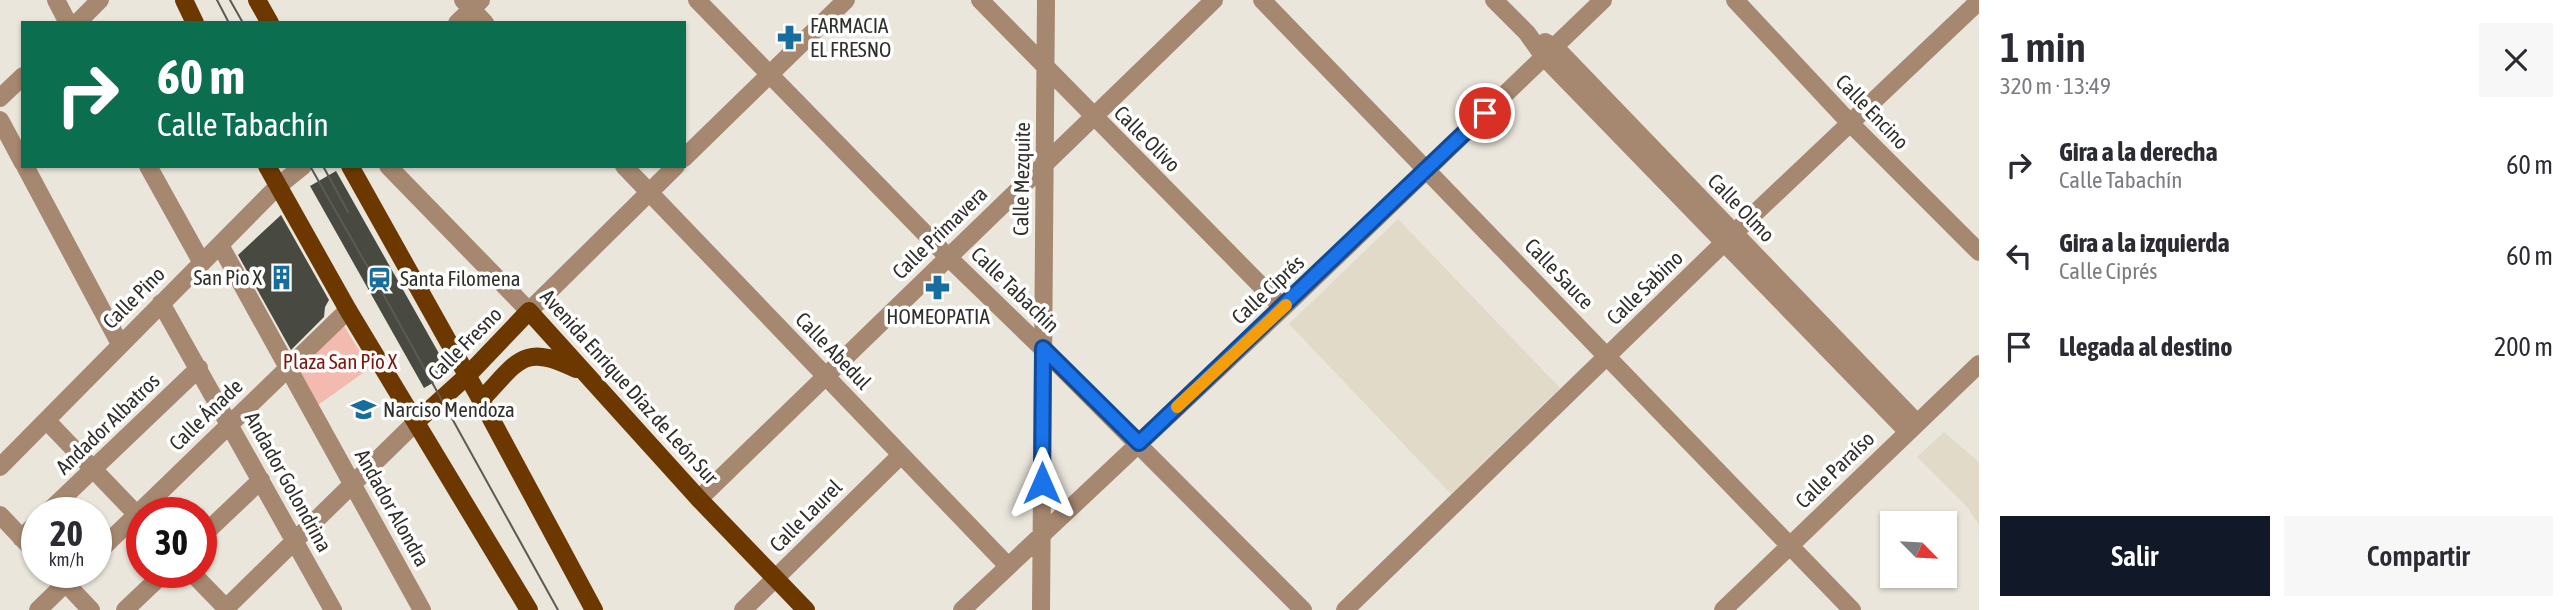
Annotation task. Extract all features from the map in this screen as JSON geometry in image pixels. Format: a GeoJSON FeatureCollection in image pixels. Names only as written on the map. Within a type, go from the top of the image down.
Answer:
{"type":"FeatureCollection","features":[{"type":"Feature","properties":{"kind":"main road"},"geometry":{"type":"LineString","coordinates":[[184,0],[194,21]]}},
{"type":"Feature","properties":{"kind":"main road"},"geometry":{"type":"LineString","coordinates":[[257,0],[269,21]]}},
{"type":"Feature","properties":{"kind":"main road"},"geometry":{"type":"LineString","coordinates":[[268,168],[348,310],[530,610]]}},
{"type":"Feature","properties":{"kind":"main road"},"geometry":{"type":"LineString","coordinates":[[351,168],[481,400],[594,610]]}},
{"type":"Feature","properties":{"kind":"main road","name":"Calle Fresno"},"geometry":{"type":"LineString","coordinates":[[415,422],[467,376],[529,311]]}},
{"type":"Feature","properties":{"kind":"main road","name":"Avenida Enrique Díaz de León Sur"},"geometry":{"type":"LineString","coordinates":[[529,311],[699,499],[806,610]]}},
{"type":"Feature","properties":{"kind":"main road"},"geometry":{"type":"LineString","coordinates":[[481,400],[517,363],[532,355],[556,359],[585,373]]}},
{"type":"Feature","properties":{"kind":"street"},"geometry":{"type":"LineString","coordinates":[[56,0],[67,21]]}},
{"type":"Feature","properties":{"kind":"street"},"geometry":{"type":"LineString","coordinates":[[79,21],[100,0]]}},
{"type":"Feature","properties":{"kind":"street","name":"Calle Tabachín"},"geometry":{"type":"LineString","coordinates":[[697,0],[948,257],[1139,443],[1303,610]]}},
{"type":"Feature","properties":{"kind":"street"},"geometry":{"type":"LineString","coordinates":[[686,156],[846,0]]}},
{"type":"Feature","properties":{"kind":"street","name":"Calle Olivo"},"geometry":{"type":"LineString","coordinates":[[980,0],[1283,308]]}},
{"type":"Feature","properties":{"kind":"street","name":"Calle Mezquite"},"geometry":{"type":"LineString","coordinates":[[1041,610],[1046,0]]}},
{"type":"Feature","properties":{"kind":"street","name":"Calle Primavera"},"geometry":{"type":"LineString","coordinates":[[699,499],[1214,0]]}},
{"type":"Feature","properties":{"kind":"street","name":"Calle Sauce"},"geometry":{"type":"LineString","coordinates":[[1262,0],[1852,610]]}},
{"type":"Feature","properties":{"kind":"street","name":"Calle Olmo"},"geometry":{"type":"LineString","coordinates":[[1494,0],[1549,52],[1913,427]]}},
{"type":"Feature","properties":{"kind":"street","name":"Calle Ciprés"},"geometry":{"type":"LineString","coordinates":[[962,610],[1283,308],[1603,0]]}},
{"type":"Feature","properties":{"kind":"street","name":"Calle Encino"},"geometry":{"type":"LineString","coordinates":[[1735,0],[1850,123],[1979,252]]}},
{"type":"Feature","properties":{"kind":"street"},"geometry":{"type":"LineString","coordinates":[[458,21],[472,3],[484,21]]}},
{"type":"Feature","properties":{"kind":"street","name":"Calle Sabino"},"geometry":{"type":"LineString","coordinates":[[1345,610],[1729,238],[1974,6]]}},
{"type":"Feature","properties":{"kind":"street"},"geometry":{"type":"LineString","coordinates":[[0,98],[21,78]]}},
{"type":"Feature","properties":{"kind":"street"},"geometry":{"type":"LineString","coordinates":[[0,120],[21,158]]}},
{"type":"Feature","properties":{"kind":"street"},"geometry":{"type":"LineString","coordinates":[[26,168],[120,344]]}},
{"type":"Feature","properties":{"kind":"street"},"geometry":{"type":"LineString","coordinates":[[149,168],[202,263]]}},
{"type":"Feature","properties":{"kind":"street","name":"Calle Pino"},"geometry":{"type":"LineString","coordinates":[[4,455],[47,421],[277,187],[301,168]]}},
{"type":"Feature","properties":{"kind":"street","name":"Avenida Enrique Díaz de León Sur"},"geometry":{"type":"LineString","coordinates":[[390,168],[529,311]]}},
{"type":"Feature","properties":{"kind":"street","name":"Calle Abedul"},"geometry":{"type":"LineString","coordinates":[[626,168],[1008,566]]}},
{"type":"Feature","properties":{"kind":"street","name":"Calle Fresno"},"geometry":{"type":"LineString","coordinates":[[529,311],[674,168]]}},
{"type":"Feature","properties":{"kind":"street","name":"Andador Alondra"},"geometry":{"type":"LineString","coordinates":[[220,244],[422,610]]}},
{"type":"Feature","properties":{"kind":"street","name":"Andador Golondrina"},"geometry":{"type":"LineString","coordinates":[[161,303],[333,610]]}},
{"type":"Feature","properties":{"kind":"street","name":"Calle Ánade"},"geometry":{"type":"LineString","coordinates":[[159,497],[348,310]]}},
{"type":"Feature","properties":{"kind":"street","name":"Calle Paraíso"},"geometry":{"type":"LineString","coordinates":[[1723,610],[1979,364]]}},
{"type":"Feature","properties":{"kind":"street","name":"Andador Albatros"},"geometry":{"type":"LineString","coordinates":[[64,497],[199,368]]}},
{"type":"Feature","properties":{"kind":"street"},"geometry":{"type":"LineString","coordinates":[[47,421],[126,503]]}},
{"type":"Feature","properties":{"kind":"street","name":"Calle Fresno"},"geometry":{"type":"LineString","coordinates":[[225,609],[415,422]]}},
{"type":"Feature","properties":{"kind":"street","name":"Calle Laurel"},"geometry":{"type":"LineString","coordinates":[[743,610],[901,455]]}},
{"type":"Feature","properties":{"kind":"street"},"geometry":{"type":"LineString","coordinates":[[217,522],[261,480]]}},
{"type":"Feature","properties":{"kind":"street"},"geometry":{"type":"LineString","coordinates":[[0,515],[21,537]]}},
{"type":"Feature","properties":{"kind":"street","name":"Calle Ánade"},"geometry":{"type":"LineString","coordinates":[[112,540],[126,528]]}},
{"type":"Feature","properties":{"kind":"street"},"geometry":{"type":"LineString","coordinates":[[38,610],[56,588]]}},
{"type":"Feature","properties":{"kind":"street"},"geometry":{"type":"LineString","coordinates":[[75,588],[91,610]]}},
{"type":"Feature","properties":{"kind":"street"},"geometry":{"type":"LineString","coordinates":[[125,610],[148,588]]}},
{"type":"Feature","properties":{"kind":"street"},"geometry":{"type":"LineString","coordinates":[[206,588],[225,609]]}},
{"type":"Feature","properties":{"kind":"shaded area"},"geometry":{"type":"Polygon","coordinates":[[[1398,219],[1560,388],[1451,494],[1289,324],[1398,219]]]}},
{"type":"Feature","properties":{"kind":"shaded area"},"geometry":{"type":"Polygon","coordinates":[[[1944,432],[1979,462],[1979,525],[1967,507],[1917,457],[1944,432]]]}},
{"type":"Feature","properties":{"kind":"green space","name":"Plaza San Pio X"},"geometry":{"type":"Polygon","coordinates":[[[344,326],[370,368],[318,405],[297,370],[344,326]]]}},
{"type":"Feature","properties":{"kind":"building","name":"Santa Filomena"},"geometry":{"type":"Polygon","coordinates":[[[336,171],[450,373],[424,388],[310,186],[336,171]]]}},
{"type":"Feature","properties":{"kind":"building","name":"San Pio X"},"geometry":{"type":"Polygon","coordinates":[[[281,215],[329,300],[324,317],[291,350],[238,255],[281,215]]]}},
{"type":"Feature","properties":{"kind":"tram line"},"geometry":{"type":"LineString","coordinates":[[217,0],[228,21]]}},
{"type":"Feature","properties":{"kind":"tram line"},"geometry":{"type":"LineString","coordinates":[[230,0],[242,21]]}},
{"type":"Feature","properties":{"kind":"tram line"},"geometry":{"type":"LineString","coordinates":[[311,168],[558,610]]}},
{"type":"Feature","properties":{"kind":"tram line"},"geometry":{"type":"LineString","coordinates":[[324,168],[348,212]]}},
{"type":"Feature","properties":{"kind":"slow traffic"},"geometry":{"type":"LineString","coordinates":[[1177,407],[1286,305]]}},
{"type":"Feature","properties":{"kind":"place","name":"FARMACIA EL FRESNO"},"geometry":{"type":"Point","coordinates":[790,38]}},
{"type":"Feature","properties":{"kind":"place","name":"San Pio X"},"geometry":{"type":"Point","coordinates":[282,278]}},
{"type":"Feature","properties":{"kind":"place","name":"Santa Filomena"},"geometry":{"type":"Point","coordinates":[380,279]}},
{"type":"Feature","properties":{"kind":"place","name":"HOMEOPATIA"},"geometry":{"type":"Point","coordinates":[938,288]}},
{"type":"Feature","properties":{"kind":"place","name":"Narciso Mendoza"},"geometry":{"type":"Point","coordinates":[363,410]}},
{"type":"Feature","properties":{"kind":"route"},"geometry":{"type":"LineString","coordinates":[[1042,483],[1043,348],[1139,443],[1485,113]]}}]}
